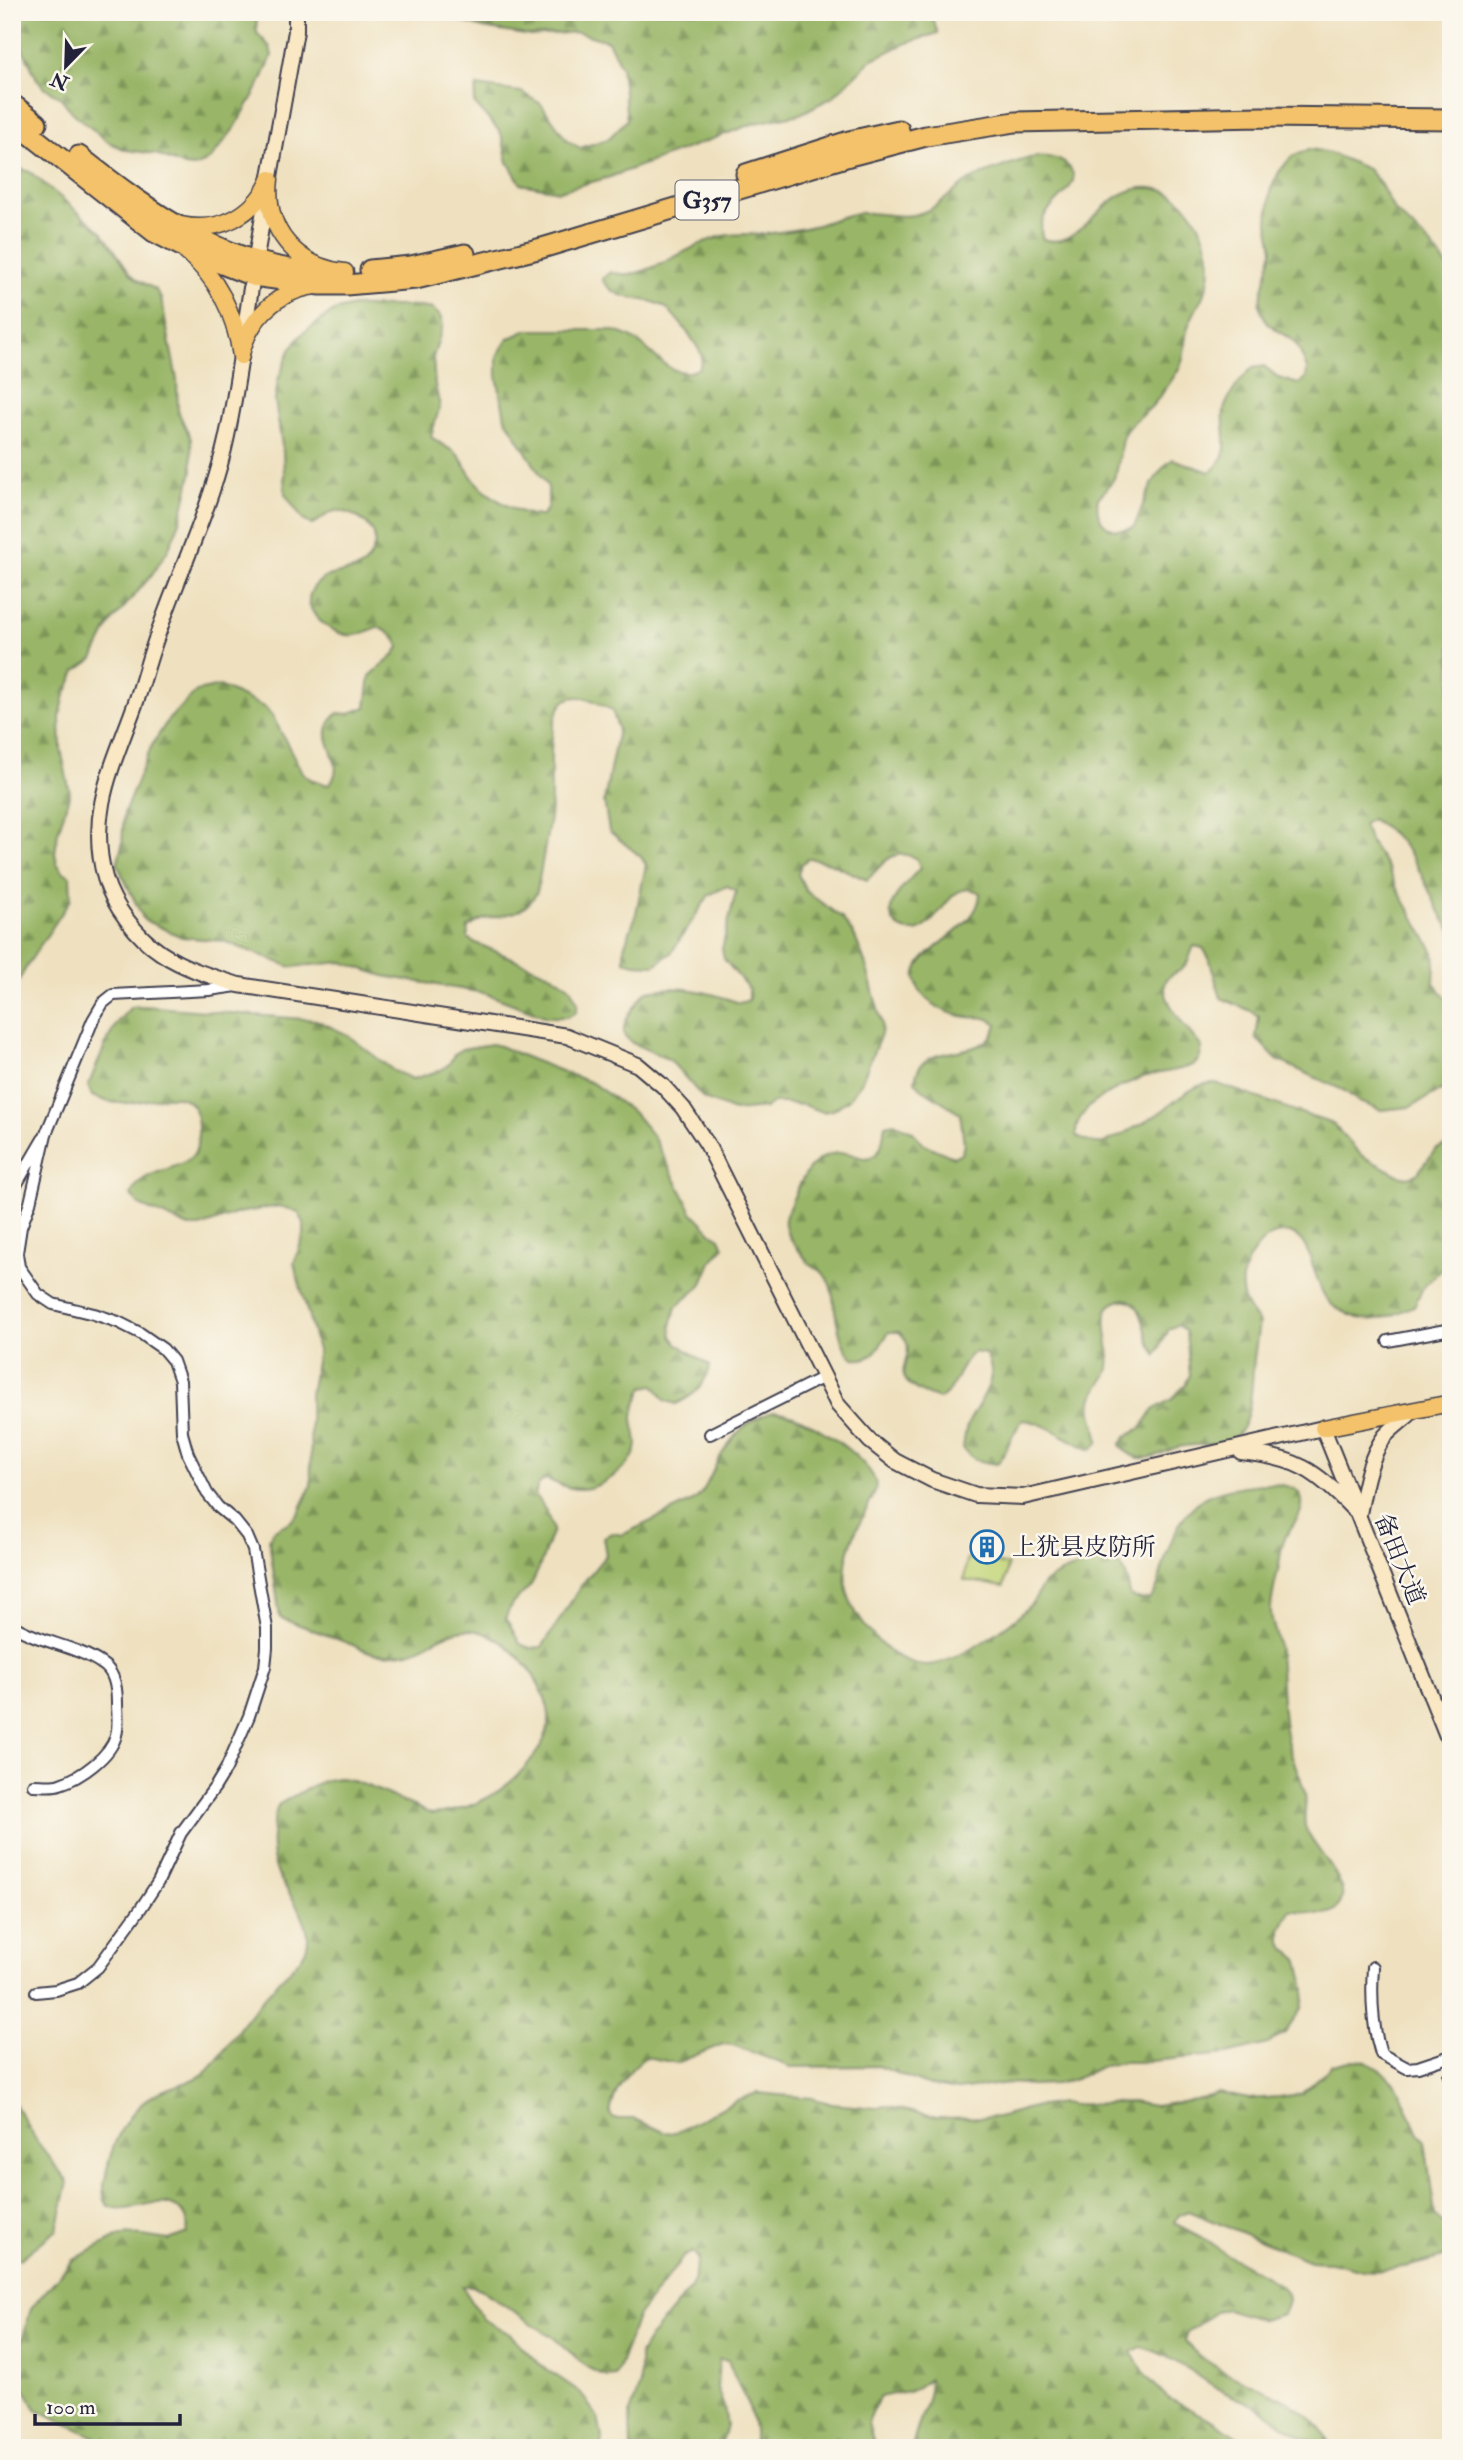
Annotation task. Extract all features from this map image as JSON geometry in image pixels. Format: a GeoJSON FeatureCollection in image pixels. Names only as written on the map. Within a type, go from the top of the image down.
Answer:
{"type":"FeatureCollection","features":[{"type":"Feature","properties":{"kind":"highway","name":"G357"},"geometry":{"type":"LineString","coordinates":[[12,104],[105,177],[157,225]]}},
{"type":"Feature","properties":{"kind":"highway","name":"G357"},"geometry":{"type":"LineString","coordinates":[[254,269],[345,272],[411,266],[540,236],[686,194],[849,141],[1013,110],[1261,105],[1451,106]]}},
{"type":"Feature","properties":{"kind":"highway","name":"G357"},"geometry":{"type":"LineString","coordinates":[[12,120],[201,256],[320,285],[416,279],[555,244],[926,136],[1015,122],[1261,117],[1451,118]]}},
{"type":"Feature","properties":{"kind":"main road"},"geometry":{"type":"LineString","coordinates":[[296,12],[296,31],[254,269],[235,402],[209,505],[152,649],[138,699],[113,758],[103,794],[99,839],[105,878],[118,908],[160,953],[196,971],[239,985],[567,1036],[638,1065],[683,1108],[707,1144],[838,1405],[870,1441],[895,1461],[975,1495],[1023,1497],[1324,1428],[1451,1403]]}},
{"type":"Feature","properties":{"kind":"main road"},"geometry":{"type":"LineString","coordinates":[[157,225],[198,228],[228,223],[253,205],[270,179]]}},
{"type":"Feature","properties":{"kind":"main road"},"geometry":{"type":"LineString","coordinates":[[270,179],[271,211],[284,240],[306,261],[325,269],[345,272]]}},
{"type":"Feature","properties":{"kind":"main road"},"geometry":{"type":"LineString","coordinates":[[157,225],[217,286],[235,327],[240,356]]}},
{"type":"Feature","properties":{"kind":"main road"},"geometry":{"type":"LineString","coordinates":[[240,356],[250,328],[269,306],[298,290],[320,285]]}},
{"type":"Feature","properties":{"kind":"main road"},"geometry":{"type":"LineString","coordinates":[[1358,1515],[1365,1484],[1385,1437],[1414,1410]]}},
{"type":"Feature","properties":{"kind":"main road","name":"备田大道"},"geometry":{"type":"LineString","coordinates":[[1324,1428],[1447,1727],[1451,1746]]}},
{"type":"Feature","properties":{"kind":"main road"},"geometry":{"type":"LineString","coordinates":[[1227,1450],[1265,1454],[1293,1461],[1314,1472],[1358,1515]]}},
{"type":"Feature","properties":{"kind":"street"},"geometry":{"type":"LineString","coordinates":[[36,1992],[78,1983],[98,1968],[158,1882],[181,1833],[226,1769],[249,1716],[265,1667],[267,1628],[253,1550],[247,1536],[235,1521],[218,1507],[188,1454],[182,1433],[180,1381],[173,1361],[163,1349],[118,1322],[54,1304],[38,1294],[19,1267],[22,1227],[46,1134],[93,1020],[103,1003],[113,995],[209,990],[239,985]]}},
{"type":"Feature","properties":{"kind":"street"},"geometry":{"type":"LineString","coordinates":[[12,1192],[46,1134]]}},
{"type":"Feature","properties":{"kind":"street"},"geometry":{"type":"LineString","coordinates":[[1388,1340],[1451,1329]]}},
{"type":"Feature","properties":{"kind":"street"},"geometry":{"type":"LineString","coordinates":[[709,1434],[824,1377]]}},
{"type":"Feature","properties":{"kind":"street"},"geometry":{"type":"LineString","coordinates":[[12,1625],[28,1635],[103,1664],[112,1676],[117,1696],[116,1737],[107,1752],[79,1774],[59,1785],[33,1785]]}},
{"type":"Feature","properties":{"kind":"street"},"geometry":{"type":"LineString","coordinates":[[1373,1967],[1371,2000],[1381,2054],[1407,2068],[1451,2056]]}},
{"type":"Feature","properties":{"kind":"street"},"geometry":{"type":"LineString","coordinates":[[1451,2074],[1451,2080]]}},
{"type":"Feature","properties":{"kind":"green space"},"geometry":{"type":"Polygon","coordinates":[[[12,12],[256,12],[257,33],[270,47],[272,56],[260,84],[236,126],[212,157],[194,167],[184,166],[156,154],[126,150],[108,142],[72,112],[61,98],[44,87],[37,79],[19,41],[12,38],[12,12]]]}},
{"type":"Feature","properties":{"kind":"green space"},"geometry":{"type":"Polygon","coordinates":[[[439,12],[930,12],[938,33],[904,44],[871,60],[833,97],[800,114],[755,123],[610,177],[559,191],[521,184],[508,162],[501,133],[474,103],[477,86],[521,92],[541,104],[567,140],[580,148],[608,139],[627,120],[621,67],[608,41],[577,32],[531,36],[483,28],[446,17],[439,12]]]}},
{"type":"Feature","properties":{"kind":"green space"},"geometry":{"type":"Polygon","coordinates":[[[1311,149],[1330,153],[1368,169],[1381,185],[1394,210],[1431,245],[1451,271],[1451,931],[1400,841],[1371,819],[1363,825],[1434,952],[1434,983],[1451,1003],[1451,1081],[1445,1088],[1410,1107],[1381,1110],[1359,1102],[1345,1091],[1277,1060],[1256,1038],[1259,1017],[1221,998],[1209,958],[1203,948],[1194,946],[1186,965],[1170,976],[1165,985],[1166,994],[1176,1014],[1202,1047],[1199,1060],[1187,1067],[1140,1078],[1109,1093],[1089,1107],[1082,1116],[1077,1125],[1076,1136],[1103,1143],[1150,1119],[1200,1085],[1215,1083],[1333,1124],[1362,1156],[1398,1175],[1408,1177],[1417,1174],[1435,1150],[1451,1146],[1451,1261],[1424,1286],[1414,1306],[1388,1317],[1371,1320],[1353,1316],[1330,1303],[1320,1287],[1305,1246],[1299,1239],[1292,1234],[1282,1233],[1263,1241],[1249,1260],[1242,1281],[1244,1299],[1259,1323],[1248,1411],[1245,1422],[1234,1438],[1225,1442],[1179,1447],[1145,1458],[1132,1456],[1120,1445],[1126,1437],[1142,1427],[1153,1410],[1172,1399],[1190,1375],[1186,1332],[1178,1325],[1169,1329],[1156,1355],[1138,1309],[1130,1301],[1114,1303],[1107,1312],[1105,1321],[1109,1368],[1092,1401],[1098,1443],[1091,1450],[1049,1428],[1023,1420],[997,1464],[978,1460],[963,1448],[967,1426],[990,1381],[990,1363],[985,1354],[974,1352],[964,1363],[950,1389],[939,1399],[908,1383],[904,1367],[908,1350],[906,1341],[899,1332],[889,1332],[869,1357],[859,1359],[851,1355],[840,1336],[829,1282],[793,1243],[786,1230],[786,1216],[801,1181],[811,1166],[835,1153],[849,1153],[867,1158],[875,1155],[881,1146],[885,1125],[894,1123],[912,1131],[925,1145],[953,1157],[962,1153],[964,1143],[960,1113],[921,1088],[915,1081],[919,1067],[928,1059],[981,1045],[991,1037],[997,1024],[940,1008],[922,994],[916,981],[917,970],[923,960],[969,919],[977,907],[980,893],[969,889],[959,891],[929,924],[910,931],[895,924],[891,909],[897,894],[920,868],[917,859],[894,856],[867,880],[830,863],[809,858],[801,864],[798,874],[806,891],[842,918],[855,937],[866,965],[882,1024],[881,1034],[861,1083],[849,1099],[833,1110],[823,1112],[804,1105],[783,1103],[734,1111],[704,1099],[670,1060],[632,1043],[624,1035],[624,1026],[645,992],[657,989],[693,990],[740,1003],[749,1000],[749,989],[724,959],[722,949],[736,891],[727,886],[709,895],[671,953],[655,965],[624,961],[624,947],[635,918],[646,865],[641,857],[609,831],[604,801],[618,729],[612,710],[596,702],[578,697],[566,700],[554,722],[550,817],[537,892],[521,909],[483,919],[468,928],[468,938],[476,943],[552,975],[569,986],[578,1003],[576,1012],[567,1017],[547,1017],[484,993],[384,976],[342,962],[291,967],[223,941],[182,937],[144,920],[117,864],[122,845],[124,813],[151,747],[168,720],[197,691],[220,686],[266,708],[302,772],[310,779],[328,785],[336,767],[328,741],[330,723],[338,713],[348,714],[366,707],[370,676],[393,656],[399,647],[391,634],[377,627],[352,635],[329,628],[316,616],[309,602],[314,587],[321,580],[365,564],[375,545],[371,528],[362,520],[340,511],[329,513],[312,525],[303,520],[285,494],[283,452],[275,401],[278,380],[290,350],[303,333],[334,311],[353,306],[413,306],[433,309],[440,316],[443,325],[433,358],[440,406],[431,436],[458,455],[473,479],[489,494],[516,510],[542,516],[548,507],[548,487],[505,418],[497,376],[497,356],[508,339],[527,330],[609,330],[634,339],[667,366],[682,372],[691,372],[699,368],[702,359],[700,353],[670,311],[650,301],[616,293],[602,279],[610,272],[628,274],[644,271],[704,242],[729,235],[793,230],[859,213],[900,216],[921,213],[979,176],[1030,158],[1054,158],[1070,168],[1073,177],[1066,192],[1044,217],[1041,227],[1043,239],[1057,241],[1070,236],[1120,195],[1135,189],[1152,188],[1179,199],[1190,210],[1205,238],[1209,253],[1208,283],[1189,325],[1180,366],[1155,402],[1125,432],[1114,478],[1098,498],[1099,514],[1106,525],[1111,529],[1126,530],[1134,527],[1159,472],[1173,459],[1210,472],[1218,465],[1225,450],[1225,406],[1249,371],[1264,366],[1279,378],[1298,384],[1306,379],[1307,369],[1299,349],[1293,341],[1267,323],[1259,305],[1273,250],[1268,222],[1270,191],[1279,172],[1292,156],[1311,149]]]}},
{"type":"Feature","properties":{"kind":"green space"},"geometry":{"type":"Polygon","coordinates":[[[12,166],[30,172],[102,232],[131,274],[155,289],[161,298],[177,380],[178,411],[191,439],[192,471],[180,522],[168,550],[151,576],[110,624],[93,659],[76,671],[64,698],[60,718],[61,749],[70,793],[58,832],[55,853],[62,871],[70,876],[71,899],[12,992],[12,166]]]}},
{"type":"Feature","properties":{"kind":"green space"},"geometry":{"type":"Polygon","coordinates":[[[131,1007],[316,1020],[346,1034],[394,1071],[413,1079],[441,1070],[462,1049],[491,1044],[592,1083],[634,1113],[653,1136],[692,1212],[720,1238],[724,1247],[711,1262],[701,1286],[676,1307],[671,1326],[672,1336],[678,1344],[710,1366],[702,1385],[694,1394],[676,1404],[666,1401],[654,1385],[644,1387],[633,1413],[637,1444],[635,1452],[631,1460],[608,1480],[582,1489],[545,1479],[538,1485],[535,1495],[546,1511],[553,1530],[532,1583],[514,1601],[506,1618],[520,1644],[530,1648],[542,1647],[583,1583],[606,1555],[603,1537],[612,1533],[622,1535],[695,1500],[706,1486],[721,1455],[738,1433],[751,1422],[773,1412],[798,1418],[831,1436],[870,1471],[876,1485],[875,1492],[849,1549],[846,1583],[849,1598],[868,1630],[884,1647],[898,1657],[922,1665],[953,1658],[983,1642],[1022,1613],[1046,1582],[1082,1566],[1113,1563],[1125,1573],[1131,1596],[1140,1600],[1150,1599],[1157,1588],[1177,1528],[1191,1509],[1207,1496],[1242,1486],[1272,1484],[1295,1490],[1301,1497],[1302,1509],[1282,1546],[1271,1612],[1278,1644],[1285,1732],[1305,1794],[1305,1826],[1308,1835],[1338,1878],[1342,1900],[1336,1909],[1326,1914],[1290,1911],[1281,1930],[1285,1949],[1299,1960],[1305,1989],[1302,2008],[1285,2033],[1267,2044],[1227,2054],[1120,2062],[1055,2084],[1009,2083],[958,2090],[927,2085],[878,2066],[791,2067],[733,2045],[723,2044],[677,2063],[646,2057],[622,2082],[610,2114],[614,2119],[634,2119],[664,2132],[675,2133],[737,2100],[758,2093],[812,2098],[832,2104],[876,2108],[886,2106],[937,2118],[998,2117],[1061,2103],[1072,2105],[1132,2102],[1154,2106],[1196,2100],[1219,2093],[1249,2099],[1301,2094],[1333,2065],[1353,2060],[1364,2061],[1381,2070],[1398,2087],[1418,2133],[1425,2141],[1435,2215],[1442,2223],[1451,2227],[1451,2255],[1410,2266],[1363,2270],[1331,2262],[1310,2261],[1189,2211],[1179,2215],[1174,2223],[1209,2241],[1280,2285],[1288,2299],[1283,2314],[1262,2320],[1227,2309],[1217,2311],[1187,2332],[1185,2342],[1214,2366],[1302,2411],[1318,2425],[1328,2441],[1319,2442],[1300,2436],[1257,2407],[1222,2391],[1173,2360],[1141,2347],[1132,2352],[1147,2377],[1168,2398],[1215,2422],[1256,2448],[912,2448],[930,2385],[929,2379],[913,2390],[879,2397],[868,2423],[875,2448],[754,2448],[753,2422],[747,2402],[728,2360],[719,2359],[717,2388],[727,2426],[720,2448],[631,2448],[630,2413],[640,2385],[640,2354],[650,2337],[691,2288],[699,2259],[693,2252],[684,2256],[637,2317],[616,2376],[607,2377],[588,2368],[554,2338],[482,2290],[462,2286],[483,2319],[510,2334],[538,2363],[580,2392],[598,2418],[601,2448],[110,2448],[95,2437],[36,2409],[20,2381],[19,2351],[31,2308],[73,2260],[117,2237],[128,2234],[169,2240],[187,2233],[184,2214],[169,2204],[155,2203],[120,2208],[107,2204],[104,2197],[106,2172],[121,2130],[138,2107],[149,2098],[206,2072],[252,2012],[299,1961],[306,1949],[308,1939],[304,1919],[277,1872],[272,1855],[272,1830],[278,1805],[315,1784],[339,1778],[371,1788],[432,1814],[467,1807],[500,1790],[518,1775],[540,1748],[549,1724],[546,1701],[531,1672],[508,1647],[481,1632],[458,1631],[412,1651],[376,1654],[280,1618],[269,1540],[273,1531],[299,1513],[311,1486],[310,1394],[318,1351],[294,1263],[304,1234],[304,1223],[298,1212],[279,1206],[238,1213],[200,1227],[189,1227],[139,1205],[131,1195],[145,1178],[186,1161],[193,1155],[198,1140],[196,1114],[191,1104],[184,1099],[163,1097],[123,1103],[92,1096],[88,1086],[118,1021],[131,1007]]]}},
{"type":"Feature","properties":{"kind":"green space"},"geometry":{"type":"Polygon","coordinates":[[[967,1559],[1008,1565],[1004,1587],[964,1580],[967,1559]]]}},
{"type":"Feature","properties":{"kind":"green space"},"geometry":{"type":"Polygon","coordinates":[[[12,2099],[36,2140],[68,2182],[57,2230],[20,2259],[12,2258],[12,2099]]]}},
{"type":"Feature","properties":{"kind":"place","name":"上犹县皮防所"},"geometry":{"type":"Point","coordinates":[987,1547]}}]}
